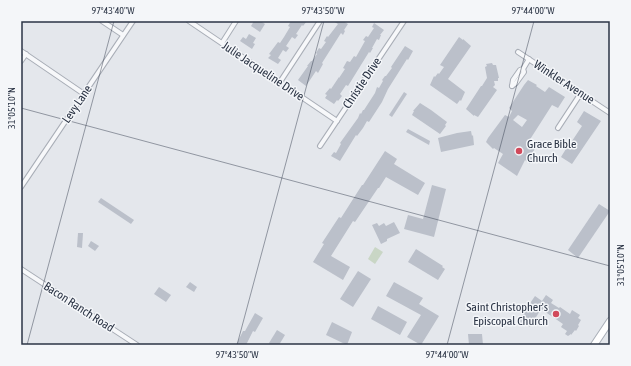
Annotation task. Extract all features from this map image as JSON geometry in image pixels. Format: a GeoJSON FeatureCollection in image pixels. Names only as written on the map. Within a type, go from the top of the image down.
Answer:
{"type":"FeatureCollection","features":[{"type":"Feature","properties":{"kind":"main road"},"geometry":{"type":"LineString","coordinates":[[594,345],[610,322]]}},
{"type":"Feature","properties":{"kind":"street"},"geometry":{"type":"LineString","coordinates":[[102,21],[123,35]]}},
{"type":"Feature","properties":{"kind":"street","name":"Levy Lane"},"geometry":{"type":"LineString","coordinates":[[21,187],[133,21]]}},
{"type":"Feature","properties":{"kind":"street","name":"Julie Jacqueline Drive"},"geometry":{"type":"LineString","coordinates":[[189,21],[337,121]]}},
{"type":"Feature","properties":{"kind":"street"},"geometry":{"type":"LineString","coordinates":[[222,43],[236,21]]}},
{"type":"Feature","properties":{"kind":"street"},"geometry":{"type":"LineString","coordinates":[[280,82],[320,21]]}},
{"type":"Feature","properties":{"kind":"street","name":"Christie Drive"},"geometry":{"type":"LineString","coordinates":[[320,146],[404,21]]}},
{"type":"Feature","properties":{"kind":"street"},"geometry":{"type":"LineString","coordinates":[[21,51],[84,94]]}},
{"type":"Feature","properties":{"kind":"street","name":"Winkler Avenue"},"geometry":{"type":"LineString","coordinates":[[518,52],[610,113]]}},
{"type":"Feature","properties":{"kind":"street"},"geometry":{"type":"LineString","coordinates":[[21,61],[26,54]]}},
{"type":"Feature","properties":{"kind":"street"},"geometry":{"type":"LineString","coordinates":[[523,69],[529,59]]}},
{"type":"Feature","properties":{"kind":"street"},"geometry":{"type":"LineString","coordinates":[[558,128],[581,93]]}},
{"type":"Feature","properties":{"kind":"street","name":"Bacon Ranch Road"},"geometry":{"type":"LineString","coordinates":[[21,269],[137,345]]}},
{"type":"Feature","properties":{"kind":"green space"},"geometry":{"type":"Polygon","coordinates":[[[375,247],[383,252],[375,264],[368,259],[375,247]]]}},
{"type":"Feature","properties":{"kind":"building"},"geometry":{"type":"Polygon","coordinates":[[[254,21],[260,21],[265,24],[260,32],[251,26],[254,21]]]}},
{"type":"Feature","properties":{"kind":"building"},"geometry":{"type":"Polygon","coordinates":[[[291,21],[307,21],[303,26],[302,25],[296,34],[298,35],[295,39],[292,37],[286,46],[289,48],[286,52],[283,50],[278,58],[281,60],[278,64],[268,58],[271,55],[269,54],[284,37],[290,27],[288,26],[291,21]]]}},
{"type":"Feature","properties":{"kind":"building"},"geometry":{"type":"Polygon","coordinates":[[[333,21],[343,21],[348,24],[343,35],[341,33],[322,63],[323,64],[318,73],[316,71],[306,86],[298,80],[317,54],[316,53],[319,48],[321,49],[326,42],[324,41],[327,36],[328,37],[338,24],[333,21]]]}},
{"type":"Feature","properties":{"kind":"building"},"geometry":{"type":"Polygon","coordinates":[[[374,23],[384,30],[380,35],[379,40],[377,39],[370,53],[369,52],[348,86],[346,85],[340,94],[342,96],[334,104],[325,98],[327,95],[325,94],[330,88],[331,89],[345,69],[343,68],[347,61],[350,62],[354,56],[356,57],[365,41],[363,40],[366,36],[368,37],[374,28],[372,27],[374,23]]]}},
{"type":"Feature","properties":{"kind":"building"},"geometry":{"type":"Polygon","coordinates":[[[249,34],[256,38],[252,49],[240,41],[243,37],[246,39],[249,34]]]}},
{"type":"Feature","properties":{"kind":"building"},"geometry":{"type":"Polygon","coordinates":[[[459,37],[471,46],[448,79],[465,92],[461,101],[460,100],[457,104],[430,85],[434,76],[435,77],[438,73],[439,74],[444,67],[440,65],[459,37]]]}},
{"type":"Feature","properties":{"kind":"building"},"geometry":{"type":"Polygon","coordinates":[[[405,46],[413,51],[388,89],[382,102],[369,122],[367,121],[357,136],[356,135],[340,161],[331,156],[334,152],[336,153],[341,144],[340,143],[360,113],[361,114],[364,110],[375,93],[377,87],[379,88],[383,81],[382,80],[392,68],[391,67],[405,46]]]}},
{"type":"Feature","properties":{"kind":"building"},"geometry":{"type":"Polygon","coordinates":[[[492,63],[493,65],[496,65],[499,78],[498,81],[494,81],[495,85],[493,87],[497,90],[478,117],[474,116],[466,109],[487,78],[485,67],[487,66],[486,64],[492,63]]]}},
{"type":"Feature","properties":{"kind":"building"},"geometry":{"type":"Polygon","coordinates":[[[528,80],[545,92],[549,87],[565,97],[558,108],[552,105],[529,141],[537,146],[530,156],[533,158],[530,164],[525,160],[517,176],[498,163],[503,154],[494,148],[493,149],[486,142],[505,115],[509,117],[512,111],[509,108],[528,80]],[[518,115],[513,120],[522,127],[527,120],[518,115]]]}},
{"type":"Feature","properties":{"kind":"building"},"geometry":{"type":"Polygon","coordinates":[[[404,92],[407,94],[392,117],[389,115],[404,92]]]}},
{"type":"Feature","properties":{"kind":"building"},"geometry":{"type":"Polygon","coordinates":[[[420,103],[447,122],[440,134],[412,115],[413,111],[420,103]]]}},
{"type":"Feature","properties":{"kind":"building"},"geometry":{"type":"Polygon","coordinates":[[[584,111],[601,121],[572,164],[561,157],[582,126],[577,122],[584,111]]]}},
{"type":"Feature","properties":{"kind":"building"},"geometry":{"type":"Polygon","coordinates":[[[408,129],[430,141],[429,145],[406,132],[408,129]]]}},
{"type":"Feature","properties":{"kind":"building"},"geometry":{"type":"Polygon","coordinates":[[[471,131],[474,145],[441,152],[438,138],[471,131]]]}},
{"type":"Feature","properties":{"kind":"building"},"geometry":{"type":"Polygon","coordinates":[[[385,151],[397,159],[394,164],[425,183],[418,195],[386,177],[355,222],[353,221],[331,256],[350,267],[343,280],[313,262],[324,244],[322,243],[339,217],[341,218],[385,151]]]}},
{"type":"Feature","properties":{"kind":"building"},"geometry":{"type":"Polygon","coordinates":[[[432,185],[446,189],[434,237],[404,229],[408,215],[423,219],[432,185]]]}},
{"type":"Feature","properties":{"kind":"building"},"geometry":{"type":"Polygon","coordinates":[[[101,198],[134,220],[131,224],[98,202],[101,198]]]}},
{"type":"Feature","properties":{"kind":"building"},"geometry":{"type":"Polygon","coordinates":[[[599,204],[610,211],[578,258],[568,250],[599,204]]]}},
{"type":"Feature","properties":{"kind":"building"},"geometry":{"type":"Polygon","coordinates":[[[394,222],[400,233],[387,239],[387,241],[381,244],[372,225],[377,223],[379,226],[384,223],[386,226],[394,222]]]}},
{"type":"Feature","properties":{"kind":"building"},"geometry":{"type":"Polygon","coordinates":[[[78,233],[83,233],[82,248],[77,247],[78,233]]]}},
{"type":"Feature","properties":{"kind":"building"},"geometry":{"type":"Polygon","coordinates":[[[91,241],[99,246],[95,251],[88,246],[91,241]]]}},
{"type":"Feature","properties":{"kind":"building"},"geometry":{"type":"Polygon","coordinates":[[[416,249],[443,266],[442,267],[445,269],[438,280],[408,262],[416,249]]]}},
{"type":"Feature","properties":{"kind":"building"},"geometry":{"type":"Polygon","coordinates":[[[358,271],[371,279],[353,307],[340,299],[358,271]]]}},
{"type":"Feature","properties":{"kind":"building"},"geometry":{"type":"Polygon","coordinates":[[[190,282],[197,287],[194,292],[186,287],[190,282]]]}},
{"type":"Feature","properties":{"kind":"building"},"geometry":{"type":"Polygon","coordinates":[[[394,282],[423,298],[419,304],[439,316],[421,345],[407,337],[421,315],[386,296],[394,282]]]}},
{"type":"Feature","properties":{"kind":"building"},"geometry":{"type":"Polygon","coordinates":[[[159,287],[171,295],[166,302],[154,294],[159,287]]]}},
{"type":"Feature","properties":{"kind":"building","name":"Saint Christopher's Episcopal Church"},"geometry":{"type":"Polygon","coordinates":[[[546,295],[553,300],[551,303],[559,308],[560,307],[570,314],[572,310],[580,315],[578,318],[581,320],[578,325],[579,326],[571,335],[568,336],[565,334],[567,331],[561,327],[563,324],[541,309],[530,327],[526,324],[525,326],[518,321],[535,296],[542,301],[546,295]]]}},
{"type":"Feature","properties":{"kind":"building"},"geometry":{"type":"Polygon","coordinates":[[[378,306],[407,322],[400,335],[371,319],[378,306]]]}},
{"type":"Feature","properties":{"kind":"building"},"geometry":{"type":"Polygon","coordinates":[[[255,313],[263,318],[255,332],[253,331],[246,345],[236,345],[243,331],[245,331],[255,313]]]}},
{"type":"Feature","properties":{"kind":"building"},"geometry":{"type":"Polygon","coordinates":[[[332,322],[352,332],[347,345],[326,335],[332,322]]]}},
{"type":"Feature","properties":{"kind":"building"},"geometry":{"type":"Polygon","coordinates":[[[277,330],[285,335],[279,345],[271,345],[269,343],[277,330]]]}},
{"type":"Feature","properties":{"kind":"building"},"geometry":{"type":"Polygon","coordinates":[[[468,334],[482,334],[483,345],[469,345],[468,334]]]}},
{"type":"Feature","properties":{"kind":"place","name":"Grace Bible Church"},"geometry":{"type":"Point","coordinates":[519,151]}},
{"type":"Feature","properties":{"kind":"place","name":"Saint Christopher's Episcopal Church"},"geometry":{"type":"Point","coordinates":[556,314]}}]}
